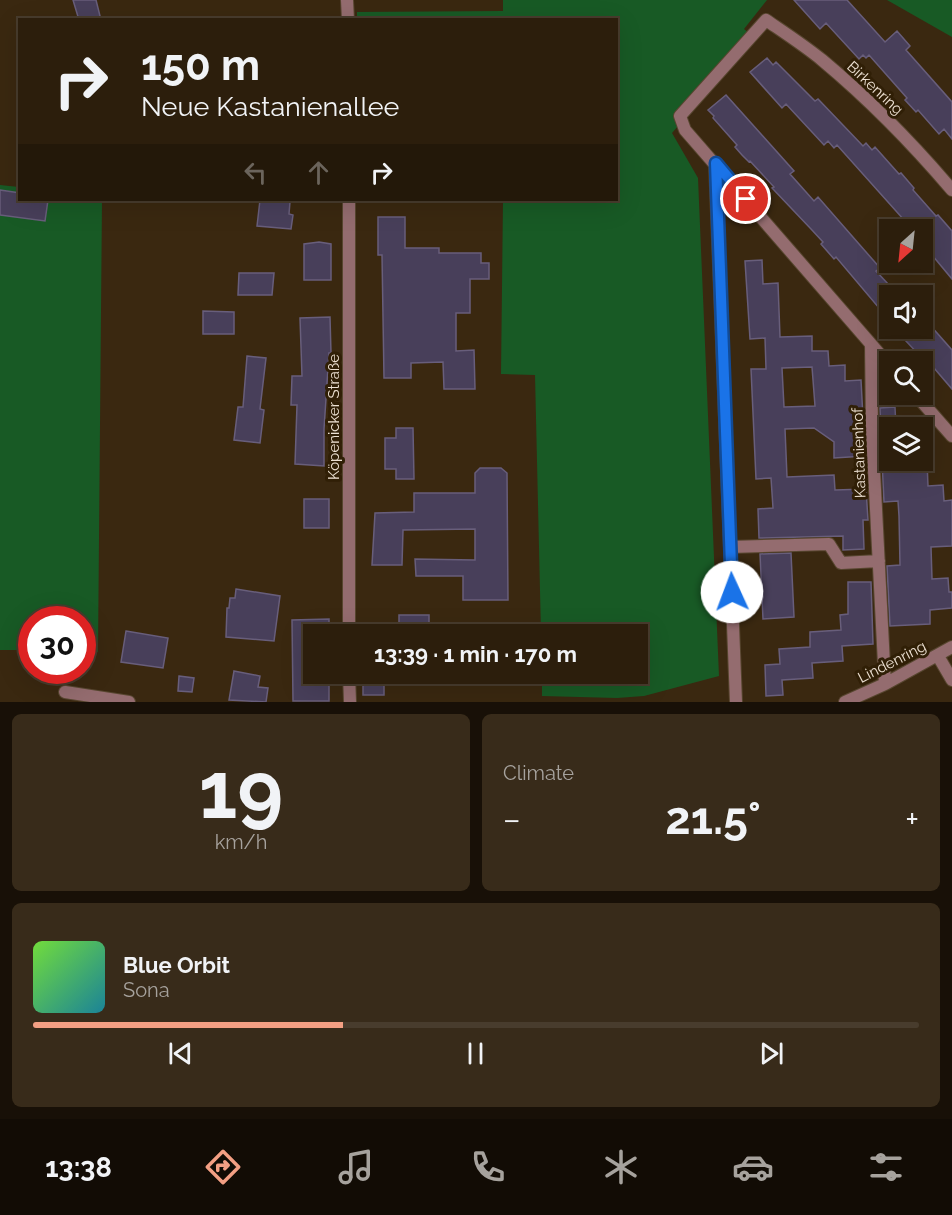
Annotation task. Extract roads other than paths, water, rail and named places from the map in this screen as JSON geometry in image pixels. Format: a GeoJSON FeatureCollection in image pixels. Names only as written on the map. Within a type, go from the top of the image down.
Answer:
{"type":"FeatureCollection","features":[{"type":"Feature","properties":{"kind":"street"},"geometry":{"type":"LineString","coordinates":[[347,0],[348,18]]}},
{"type":"Feature","properties":{"kind":"street","name":"Birkenring"},"geometry":{"type":"LineString","coordinates":[[716,163],[685,130],[680,116],[766,20],[820,59],[872,103],[952,190]]}},
{"type":"Feature","properties":{"kind":"street"},"geometry":{"type":"LineString","coordinates":[[716,163],[879,354]]}},
{"type":"Feature","properties":{"kind":"street"},"geometry":{"type":"LineString","coordinates":[[716,163],[736,702]]}},
{"type":"Feature","properties":{"kind":"street","name":"Köpenicker Straße"},"geometry":{"type":"LineString","coordinates":[[349,201],[349,624]]}},
{"type":"Feature","properties":{"kind":"street","name":"Kastanienhof"},"geometry":{"type":"LineString","coordinates":[[871,345],[872,431],[885,684]]}},
{"type":"Feature","properties":{"kind":"street"},"geometry":{"type":"LineString","coordinates":[[925,405],[952,436]]}},
{"type":"Feature","properties":{"kind":"street"},"geometry":{"type":"LineString","coordinates":[[730,547],[829,544],[841,563],[879,561]]}},
{"type":"Feature","properties":{"kind":"street","name":"Lindenring"},"geometry":{"type":"LineString","coordinates":[[845,702],[885,684],[952,647]]}},
{"type":"Feature","properties":{"kind":"street"},"geometry":{"type":"LineString","coordinates":[[938,656],[952,680]]}},
{"type":"Feature","properties":{"kind":"street"},"geometry":{"type":"LineString","coordinates":[[350,684],[350,702]]}},
{"type":"Feature","properties":{"kind":"street"},"geometry":{"type":"LineString","coordinates":[[65,692],[129,702]]}}]}
